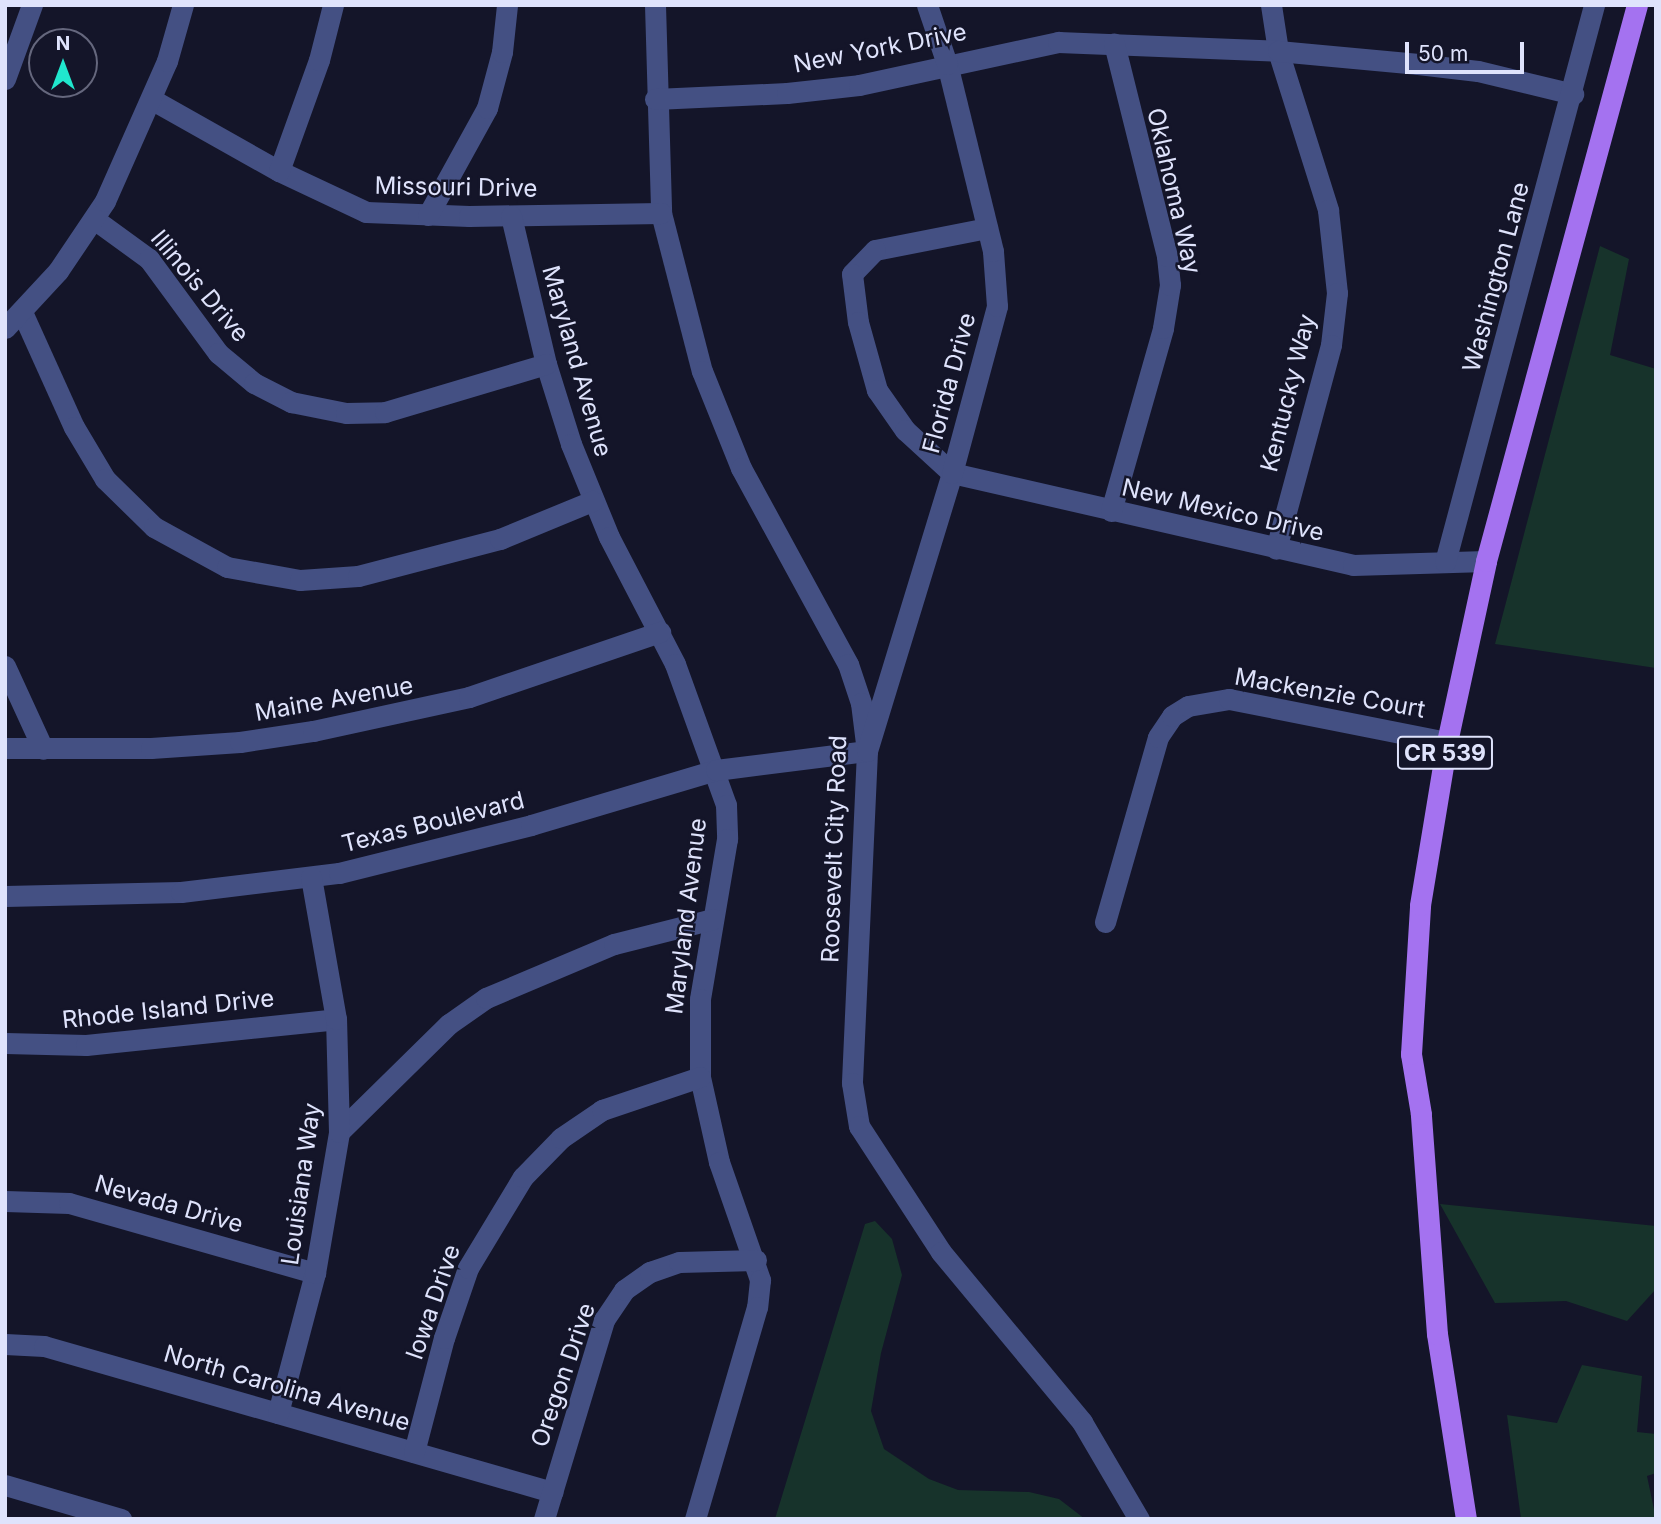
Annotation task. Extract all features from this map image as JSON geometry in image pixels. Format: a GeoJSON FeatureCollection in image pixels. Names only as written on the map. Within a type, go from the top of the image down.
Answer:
{"type":"FeatureCollection","features":[{"type":"Feature","properties":{"kind":"main road","name":"CR 539"},"geometry":{"type":"LineString","coordinates":[[1466,1519],[1437,1334],[1421,1114],[1411,1054],[1420,905],[1447,742],[1486,561],[1637,5]]}},
{"type":"Feature","properties":{"kind":"street"},"geometry":{"type":"LineString","coordinates":[[5,79],[32,5]]}},
{"type":"Feature","properties":{"kind":"street"},"geometry":{"type":"LineString","coordinates":[[5,328],[22,312],[94,219],[151,99],[183,5]]}},
{"type":"Feature","properties":{"kind":"street"},"geometry":{"type":"LineString","coordinates":[[279,172],[319,60],[333,5]]}},
{"type":"Feature","properties":{"kind":"street"},"geometry":{"type":"LineString","coordinates":[[428,215],[487,108],[500,63],[507,5]]}},
{"type":"Feature","properties":{"kind":"street","name":"Roosevelt City Road"},"geometry":{"type":"LineString","coordinates":[[655,5],[655,99],[661,213],[717,415],[856,682],[867,751],[852,1083],[859,1126],[941,1252],[1082,1422],[1139,1519]]}},
{"type":"Feature","properties":{"kind":"street","name":"Florida Drive"},"geometry":{"type":"LineString","coordinates":[[867,751],[952,473],[995,321],[996,272],[987,228],[947,64],[927,5]]}},
{"type":"Feature","properties":{"kind":"street","name":"Kentucky Way"},"geometry":{"type":"LineString","coordinates":[[1270,5],[1278,51],[1328,210],[1337,293],[1331,345],[1276,549]]}},
{"type":"Feature","properties":{"kind":"street","name":"Washington Lane"},"geometry":{"type":"LineString","coordinates":[[1446,562],[1573,94],[1594,5]]}},
{"type":"Feature","properties":{"kind":"street","name":"New York Drive"},"geometry":{"type":"LineString","coordinates":[[655,99],[815,90],[1037,44],[1114,43],[1278,51],[1478,71],[1573,94]]}},
{"type":"Feature","properties":{"kind":"street","name":"Oklahoma Way"},"geometry":{"type":"LineString","coordinates":[[1111,511],[1163,328],[1170,285],[1167,256],[1114,43]]}},
{"type":"Feature","properties":{"kind":"street","name":"Missouri Drive"},"geometry":{"type":"LineString","coordinates":[[151,99],[279,172],[356,209],[428,215],[661,213]]}},
{"type":"Feature","properties":{"kind":"street","name":"Maryland Avenue"},"geometry":{"type":"LineString","coordinates":[[511,216],[546,363],[592,500],[660,632],[716,770],[727,822],[700,999],[700,1077],[723,1175],[756,1260],[760,1280],[757,1307],[695,1519]]}},
{"type":"Feature","properties":{"kind":"street","name":"Illinois Drive"},"geometry":{"type":"LineString","coordinates":[[94,219],[149,259],[218,353],[254,383],[291,402],[346,413],[385,412],[546,363]]}},
{"type":"Feature","properties":{"kind":"street"},"geometry":{"type":"LineString","coordinates":[[952,473],[905,430],[877,390],[858,322],[852,274],[865,256],[882,248],[987,228]]}},
{"type":"Feature","properties":{"kind":"street"},"geometry":{"type":"LineString","coordinates":[[22,312],[74,427],[105,479],[154,527],[227,567],[300,580],[358,576],[489,542],[592,500]]}},
{"type":"Feature","properties":{"kind":"street","name":"New Mexico Drive"},"geometry":{"type":"LineString","coordinates":[[952,473],[1353,565],[1486,561]]}},
{"type":"Feature","properties":{"kind":"street","name":"Maine Avenue"},"geometry":{"type":"LineString","coordinates":[[5,748],[240,742],[373,720],[469,697],[660,632]]}},
{"type":"Feature","properties":{"kind":"street","name":"Florida Drive"},"geometry":{"type":"LineString","coordinates":[[856,682],[881,672],[897,649]]}},
{"type":"Feature","properties":{"kind":"street"},"geometry":{"type":"LineString","coordinates":[[5,666],[43,749]]}},
{"type":"Feature","properties":{"kind":"street","name":"Mackenzie Court"},"geometry":{"type":"LineString","coordinates":[[1105,922],[1158,737],[1172,716],[1188,706],[1229,699],[1447,742]]}},
{"type":"Feature","properties":{"kind":"street","name":"Texas Boulevard"},"geometry":{"type":"LineString","coordinates":[[5,896],[150,894],[311,877],[531,825],[716,770],[867,751]]}},
{"type":"Feature","properties":{"kind":"street","name":"Louisiana Way"},"geometry":{"type":"LineString","coordinates":[[278,1412],[315,1273],[339,1132],[336,1018],[311,877]]}},
{"type":"Feature","properties":{"kind":"street"},"geometry":{"type":"LineString","coordinates":[[339,1132],[449,1024],[486,999],[614,944],[713,919]]}},
{"type":"Feature","properties":{"kind":"street","name":"Rhode Island Drive"},"geometry":{"type":"LineString","coordinates":[[5,1043],[86,1045],[336,1018]]}},
{"type":"Feature","properties":{"kind":"street","name":"Iowa Drive"},"geometry":{"type":"LineString","coordinates":[[414,1452],[447,1328],[468,1268],[523,1177],[561,1138],[602,1110],[700,1077]]}},
{"type":"Feature","properties":{"kind":"street","name":"Nevada Drive"},"geometry":{"type":"LineString","coordinates":[[5,1200],[69,1203],[315,1273]]}},
{"type":"Feature","properties":{"kind":"street","name":"Oregon Drive"},"geometry":{"type":"LineString","coordinates":[[544,1519],[604,1320],[624,1290],[650,1272],[679,1262],[756,1260]]}},
{"type":"Feature","properties":{"kind":"street","name":"North Carolina Avenue"},"geometry":{"type":"LineString","coordinates":[[5,1344],[44,1346],[552,1492]]}},
{"type":"Feature","properties":{"kind":"street"},"geometry":{"type":"LineString","coordinates":[[5,1485],[121,1519]]}},
{"type":"Feature","properties":{"kind":"green space"},"geometry":{"type":"Polygon","coordinates":[[[1600,246],[1629,259],[1610,355],[1656,369],[1656,668],[1495,644],[1600,246]]]}},
{"type":"Feature","properties":{"kind":"green space"},"geometry":{"type":"Polygon","coordinates":[[[1440,1204],[1656,1226],[1656,1289],[1627,1321],[1566,1301],[1495,1303],[1440,1204]]]}},
{"type":"Feature","properties":{"kind":"green space"},"geometry":{"type":"Polygon","coordinates":[[[875,1221],[892,1239],[902,1275],[881,1353],[871,1411],[884,1449],[929,1479],[958,1490],[1029,1492],[1059,1499],[1085,1519],[775,1519],[865,1224],[875,1221]]]}},
{"type":"Feature","properties":{"kind":"green space"},"geometry":{"type":"Polygon","coordinates":[[[1582,1365],[1642,1376],[1637,1432],[1656,1434],[1656,1473],[1647,1476],[1656,1519],[1521,1519],[1507,1415],[1557,1423],[1582,1365]]]}}]}
